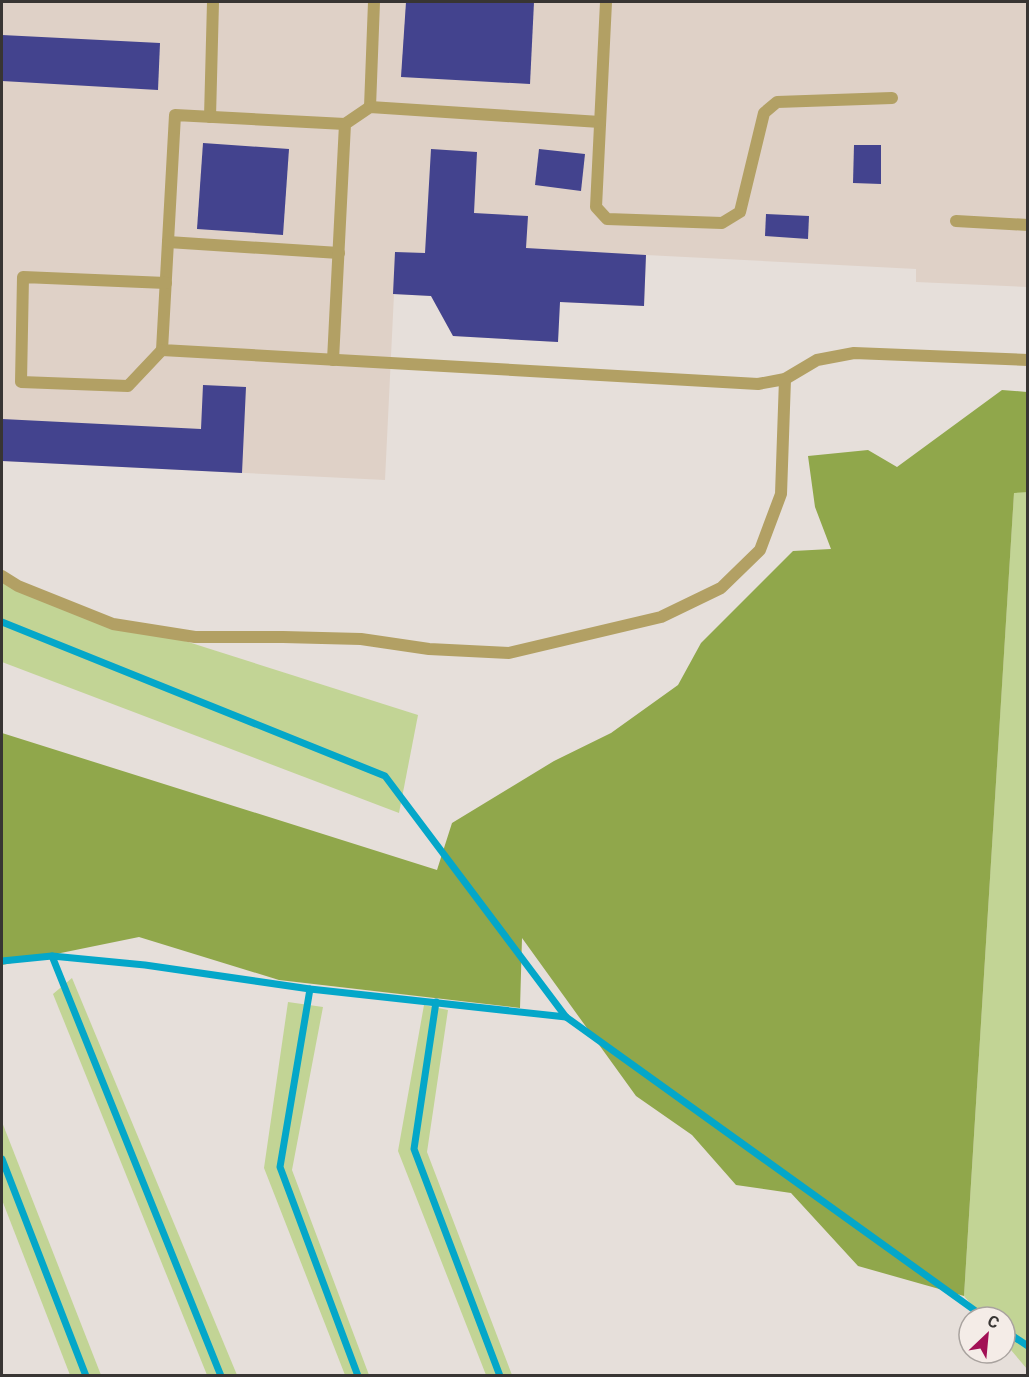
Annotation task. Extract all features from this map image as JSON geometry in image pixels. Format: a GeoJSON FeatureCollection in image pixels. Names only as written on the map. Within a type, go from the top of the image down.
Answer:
{"type":"FeatureCollection","features":[{"type":"Feature","properties":{"kind":"lane"},"geometry":{"type":"LineString","coordinates":[[210,117],[213,2]]}},
{"type":"Feature","properties":{"kind":"lane"},"geometry":{"type":"LineString","coordinates":[[370,107],[374,2]]}},
{"type":"Feature","properties":{"kind":"lane"},"geometry":{"type":"LineString","coordinates":[[606,2],[596,207],[607,219],[722,223],[740,212],[764,113],[777,102],[892,98]]}},
{"type":"Feature","properties":{"kind":"lane"},"geometry":{"type":"LineString","coordinates":[[166,283],[23,277],[21,382],[128,386],[162,350],[166,283],[175,115],[345,124],[370,107],[600,122]]}},
{"type":"Feature","properties":{"kind":"lane"},"geometry":{"type":"LineString","coordinates":[[333,360],[345,124]]}},
{"type":"Feature","properties":{"kind":"lane"},"geometry":{"type":"LineString","coordinates":[[956,221],[1028,225]]}},
{"type":"Feature","properties":{"kind":"lane"},"geometry":{"type":"LineString","coordinates":[[168,242],[339,253]]}},
{"type":"Feature","properties":{"kind":"lane"},"geometry":{"type":"LineString","coordinates":[[162,350],[758,384],[785,379],[817,360],[854,353],[1028,360]]}},
{"type":"Feature","properties":{"kind":"lane"},"geometry":{"type":"LineString","coordinates":[[2,576],[18,586],[113,624],[195,637],[362,639],[429,649],[509,653],[661,617],[722,588],[760,550],[781,495],[785,379]]}},
{"type":"Feature","properties":{"kind":"shaded area"},"geometry":{"type":"Polygon","coordinates":[[[2,2],[1027,2],[1027,287],[916,282],[916,269],[646,255],[644,306],[560,302],[558,342],[453,336],[431,296],[394,294],[385,480],[2,461],[2,2]]]}},
{"type":"Feature","properties":{"kind":"green space"},"geometry":{"type":"Polygon","coordinates":[[[1002,390],[1027,392],[1028,492],[1014,493],[964,1296],[858,1266],[791,1193],[736,1185],[692,1135],[636,1096],[522,938],[520,1008],[279,980],[139,937],[2,965],[2,733],[437,870],[452,823],[554,761],[611,733],[678,685],[701,643],[793,551],[831,549],[815,507],[808,456],[868,450],[897,467],[1002,390]]]}},
{"type":"Feature","properties":{"kind":"green space"},"geometry":{"type":"Polygon","coordinates":[[[1014,492],[1027,492],[1027,1369],[1017,1357],[1017,1305],[972,1305],[964,1296],[1014,492]]]}},
{"type":"Feature","properties":{"kind":"green space"},"geometry":{"type":"Polygon","coordinates":[[[2,583],[418,715],[399,813],[2,662],[2,583]]]}},
{"type":"Feature","properties":{"kind":"green space"},"geometry":{"type":"Polygon","coordinates":[[[72,978],[237,1375],[207,1375],[53,994],[72,978]]]}},
{"type":"Feature","properties":{"kind":"green space"},"geometry":{"type":"Polygon","coordinates":[[[288,1002],[323,1007],[292,1170],[369,1375],[345,1375],[264,1168],[288,1002]]]}},
{"type":"Feature","properties":{"kind":"green space"},"geometry":{"type":"Polygon","coordinates":[[[424,1005],[448,1010],[427,1152],[512,1375],[486,1375],[398,1151],[424,1005]]]}},
{"type":"Feature","properties":{"kind":"green space"},"geometry":{"type":"Polygon","coordinates":[[[2,1122],[101,1375],[70,1375],[2,1200],[2,1122]]]}},
{"type":"Feature","properties":{"kind":"building"},"geometry":{"type":"Polygon","coordinates":[[[406,2],[534,2],[530,84],[401,77],[406,2]]]}},
{"type":"Feature","properties":{"kind":"building"},"geometry":{"type":"Polygon","coordinates":[[[2,35],[160,43],[158,90],[2,81],[2,35]]]}},
{"type":"Feature","properties":{"kind":"building"},"geometry":{"type":"Polygon","coordinates":[[[203,143],[289,149],[283,235],[197,229],[203,143]]]}},
{"type":"Feature","properties":{"kind":"building"},"geometry":{"type":"Polygon","coordinates":[[[854,145],[881,145],[881,184],[853,183],[854,145]]]}},
{"type":"Feature","properties":{"kind":"building"},"geometry":{"type":"Polygon","coordinates":[[[431,149],[477,152],[474,213],[528,216],[526,248],[646,255],[644,306],[560,302],[558,342],[453,336],[431,296],[393,294],[395,252],[425,253],[431,149]]]}},
{"type":"Feature","properties":{"kind":"building"},"geometry":{"type":"Polygon","coordinates":[[[539,149],[585,154],[581,191],[535,185],[539,149]]]}},
{"type":"Feature","properties":{"kind":"building"},"geometry":{"type":"Polygon","coordinates":[[[766,214],[809,216],[808,239],[765,236],[766,214]]]}},
{"type":"Feature","properties":{"kind":"building"},"geometry":{"type":"Polygon","coordinates":[[[203,385],[246,387],[242,473],[2,461],[2,419],[201,429],[203,385]]]}},
{"type":"Feature","properties":{"kind":"waterway"},"geometry":{"type":"LineString","coordinates":[[2,622],[385,776],[566,1017],[967,1305]]}},
{"type":"Feature","properties":{"kind":"waterway"},"geometry":{"type":"LineString","coordinates":[[52,956],[221,1376]]}},
{"type":"Feature","properties":{"kind":"waterway"},"geometry":{"type":"LineString","coordinates":[[2,961],[52,956],[145,965],[310,989],[566,1017]]}},
{"type":"Feature","properties":{"kind":"waterway"},"geometry":{"type":"LineString","coordinates":[[310,989],[280,1167],[358,1376]]}},
{"type":"Feature","properties":{"kind":"waterway"},"geometry":{"type":"LineString","coordinates":[[436,1002],[414,1149],[500,1376]]}},
{"type":"Feature","properties":{"kind":"waterway"},"geometry":{"type":"LineString","coordinates":[[2,1159],[86,1376]]}},
{"type":"Feature","properties":{"kind":"waterway"},"geometry":{"type":"LineString","coordinates":[[1017,1339],[1028,1346]]}}]}
